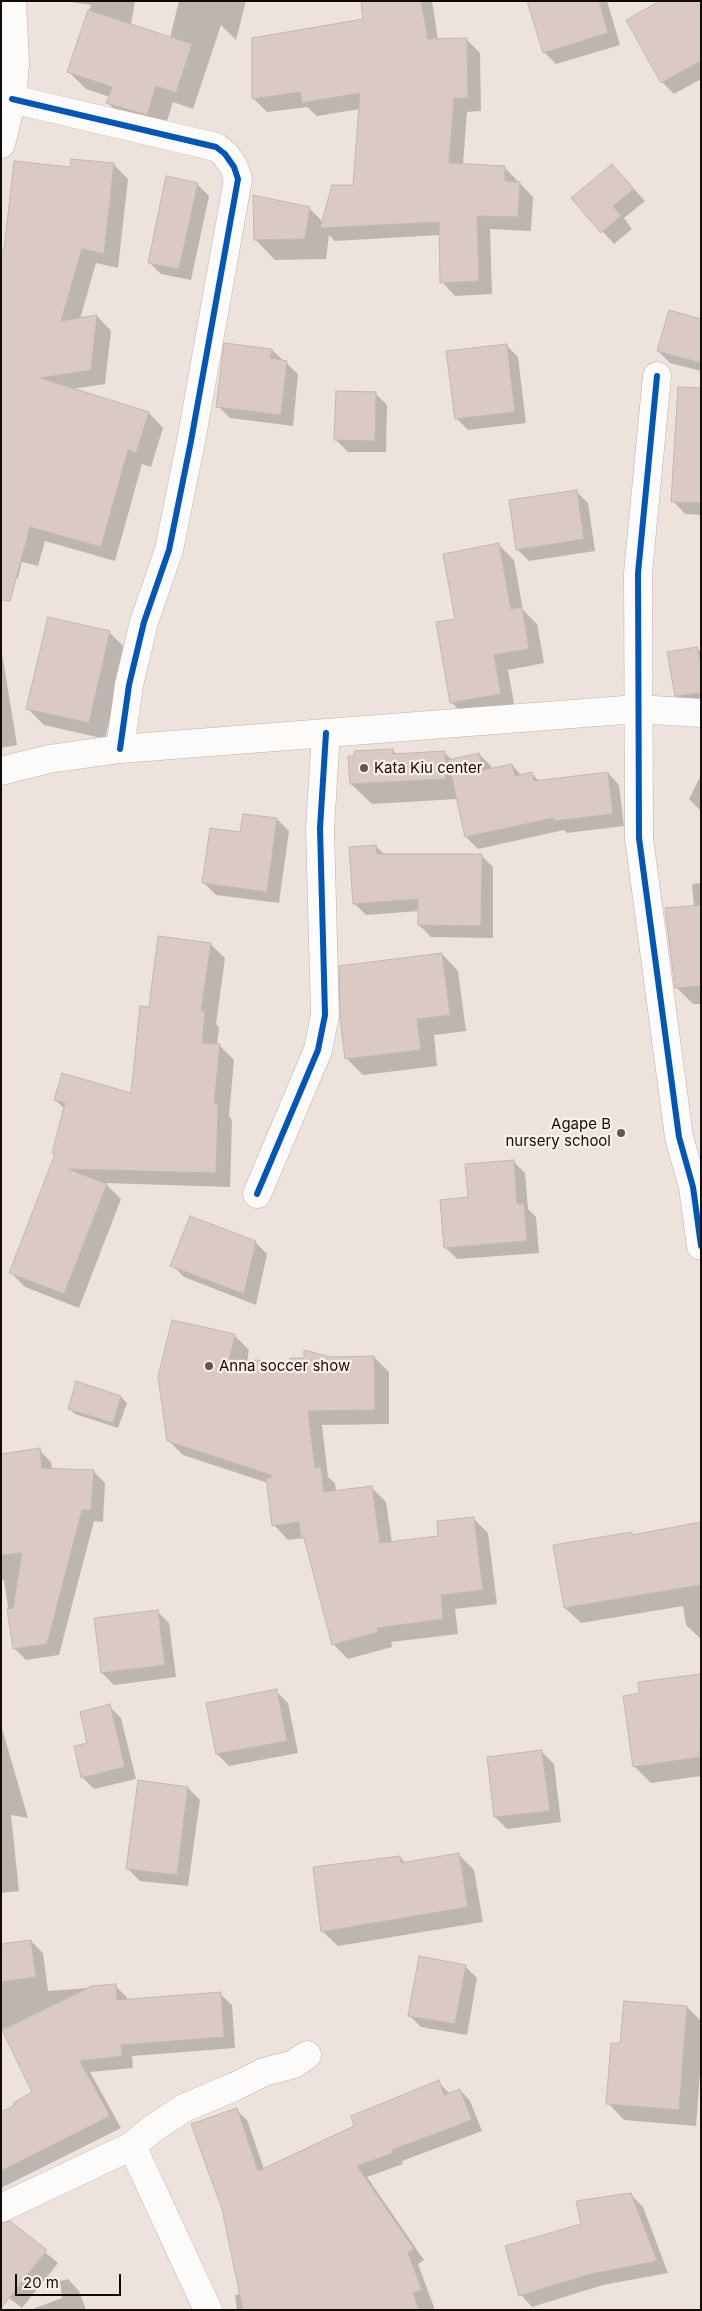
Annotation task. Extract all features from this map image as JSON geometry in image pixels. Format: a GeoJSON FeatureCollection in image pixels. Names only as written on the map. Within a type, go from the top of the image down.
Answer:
{"type":"FeatureCollection","features":[{"type":"Feature","properties":{"kind":"street"},"geometry":{"type":"LineString","coordinates":[[1,144],[12,99],[14,64],[12,1]]}},
{"type":"Feature","properties":{"kind":"street"},"geometry":{"type":"LineString","coordinates":[[12,99],[216,147],[225,154],[234,167],[238,179],[169,550],[142,631],[129,685],[120,749]]}},
{"type":"Feature","properties":{"kind":"street"},"geometry":{"type":"LineString","coordinates":[[657,376],[638,573],[637,709],[639,838],[690,1136],[693,1187],[701,1246]]}},
{"type":"Feature","properties":{"kind":"street"},"geometry":{"type":"LineString","coordinates":[[1,771],[49,758],[120,749],[637,709],[701,713]]}},
{"type":"Feature","properties":{"kind":"street"},"geometry":{"type":"LineString","coordinates":[[257,1194],[318,1050],[325,1015],[320,828],[326,733]]}},
{"type":"Feature","properties":{"kind":"street"},"geometry":{"type":"LineString","coordinates":[[1,2208],[132,2146],[152,2129],[184,2108],[264,2072],[294,2064],[308,2055]]}},
{"type":"Feature","properties":{"kind":"street"},"geometry":{"type":"LineString","coordinates":[[132,2146],[208,2310]]}},
{"type":"Feature","properties":{"kind":"building"},"geometry":{"type":"Polygon","coordinates":[[[361,1],[421,1],[428,39],[467,38],[468,98],[454,98],[449,163],[505,166],[505,181],[520,182],[518,217],[477,216],[479,281],[440,283],[439,222],[320,228],[332,185],[353,185],[360,93],[302,103],[300,92],[252,99],[252,38],[363,19],[361,1]]]}},
{"type":"Feature","properties":{"kind":"building"},"geometry":{"type":"Polygon","coordinates":[[[527,1],[599,1],[608,33],[543,53],[527,1]]]}},
{"type":"Feature","properties":{"kind":"building"},"geometry":{"type":"Polygon","coordinates":[[[660,1],[701,1],[701,61],[661,83],[626,20],[660,1]]]}},
{"type":"Feature","properties":{"kind":"building"},"geometry":{"type":"Polygon","coordinates":[[[88,10],[192,44],[176,93],[156,86],[147,115],[106,103],[112,87],[67,72],[88,10]]]}},
{"type":"Feature","properties":{"kind":"building"},"geometry":{"type":"Polygon","coordinates":[[[71,159],[114,163],[104,254],[82,249],[61,321],[97,315],[91,370],[40,378],[149,412],[136,453],[128,450],[101,547],[30,527],[10,601],[1,600],[1,249],[4,250],[14,161],[70,167],[71,159]]]}},
{"type":"Feature","properties":{"kind":"building"},"geometry":{"type":"Polygon","coordinates":[[[612,164],[634,189],[613,206],[621,216],[601,233],[571,198],[612,164]]]}},
{"type":"Feature","properties":{"kind":"building"},"geometry":{"type":"Polygon","coordinates":[[[166,176],[198,183],[179,269],[148,263],[166,176]]]}},
{"type":"Feature","properties":{"kind":"building"},"geometry":{"type":"Polygon","coordinates":[[[253,195],[310,207],[305,239],[254,240],[253,195]]]}},
{"type":"Feature","properties":{"kind":"building"},"geometry":{"type":"Polygon","coordinates":[[[669,310],[701,319],[701,363],[657,351],[669,310]]]}},
{"type":"Feature","properties":{"kind":"building"},"geometry":{"type":"Polygon","coordinates":[[[224,343],[272,349],[270,358],[287,361],[281,415],[216,407],[224,343]]]}},
{"type":"Feature","properties":{"kind":"building"},"geometry":{"type":"Polygon","coordinates":[[[507,344],[515,412],[455,419],[446,351],[507,344]]]}},
{"type":"Feature","properties":{"kind":"building"},"geometry":{"type":"Polygon","coordinates":[[[678,387],[701,388],[701,503],[671,502],[678,387]]]}},
{"type":"Feature","properties":{"kind":"building"},"geometry":{"type":"Polygon","coordinates":[[[336,391],[376,392],[375,441],[334,440],[336,391]]]}},
{"type":"Feature","properties":{"kind":"building"},"geometry":{"type":"Polygon","coordinates":[[[577,490],[584,539],[516,550],[509,500],[577,490]]]}},
{"type":"Feature","properties":{"kind":"building"},"geometry":{"type":"Polygon","coordinates":[[[499,543],[511,609],[522,607],[529,649],[494,655],[501,694],[450,703],[436,622],[455,619],[443,554],[499,543]]]}},
{"type":"Feature","properties":{"kind":"building"},"geometry":{"type":"Polygon","coordinates":[[[48,617],[110,631],[89,723],[26,709],[48,617]]]}},
{"type":"Feature","properties":{"kind":"building"},"geometry":{"type":"Polygon","coordinates":[[[697,647],[701,667],[701,693],[675,696],[667,652],[697,647]]]}},
{"type":"Feature","properties":{"kind":"building"},"geometry":{"type":"Polygon","coordinates":[[[393,749],[393,754],[445,751],[446,779],[350,784],[348,756],[354,756],[354,751],[393,749]]]}},
{"type":"Feature","properties":{"kind":"building"},"geometry":{"type":"Polygon","coordinates":[[[479,753],[483,770],[512,764],[515,776],[532,772],[534,781],[608,772],[613,814],[554,821],[553,818],[465,837],[448,760],[479,753]]]}},
{"type":"Feature","properties":{"kind":"building"},"geometry":{"type":"Polygon","coordinates":[[[243,814],[277,818],[267,892],[202,883],[210,828],[240,832],[243,814]]]}},
{"type":"Feature","properties":{"kind":"building"},"geometry":{"type":"Polygon","coordinates":[[[376,845],[377,854],[482,854],[481,926],[418,925],[418,899],[353,904],[349,847],[376,845]]]}},
{"type":"Feature","properties":{"kind":"building"},"geometry":{"type":"Polygon","coordinates":[[[701,905],[701,986],[675,988],[665,908],[701,905]]]}},
{"type":"Feature","properties":{"kind":"building"},"geometry":{"type":"Polygon","coordinates":[[[158,936],[211,943],[201,1011],[205,1011],[202,1043],[220,1044],[214,1104],[218,1104],[216,1173],[68,1169],[107,1184],[64,1294],[9,1273],[55,1154],[52,1153],[65,1103],[54,1100],[62,1073],[131,1093],[140,1006],[149,1007],[158,936]]]}},
{"type":"Feature","properties":{"kind":"building"},"geometry":{"type":"Polygon","coordinates":[[[442,953],[450,1015],[417,1019],[421,1050],[345,1059],[340,1019],[339,966],[442,953]]]}},
{"type":"Feature","properties":{"kind":"building"},"geometry":{"type":"Polygon","coordinates":[[[514,1160],[517,1204],[524,1204],[527,1241],[444,1248],[440,1200],[468,1197],[465,1164],[514,1160]]]}},
{"type":"Feature","properties":{"kind":"building"},"geometry":{"type":"Polygon","coordinates":[[[190,1216],[256,1241],[244,1294],[170,1266],[190,1216]]]}},
{"type":"Feature","properties":{"kind":"building"},"geometry":{"type":"Polygon","coordinates":[[[172,1320],[235,1334],[229,1362],[257,1360],[290,1368],[290,1358],[304,1358],[304,1350],[331,1357],[374,1356],[375,1410],[308,1411],[315,1468],[321,1467],[324,1492],[372,1486],[380,1543],[438,1536],[437,1521],[474,1517],[483,1590],[441,1595],[443,1619],[377,1628],[378,1632],[332,1645],[304,1538],[301,1538],[299,1522],[272,1526],[266,1478],[271,1478],[271,1475],[167,1441],[158,1377],[172,1320]]]}},
{"type":"Feature","properties":{"kind":"building"},"geometry":{"type":"Polygon","coordinates":[[[76,1381],[121,1396],[113,1423],[68,1409],[76,1381]]]}},
{"type":"Feature","properties":{"kind":"building"},"geometry":{"type":"Polygon","coordinates":[[[40,1448],[42,1468],[94,1470],[91,1510],[82,1510],[47,1644],[13,1649],[7,1609],[13,1608],[22,1553],[1,1555],[1,1454],[40,1448]]]}},
{"type":"Feature","properties":{"kind":"building"},"geometry":{"type":"Polygon","coordinates":[[[701,1522],[701,1585],[564,1608],[553,1545],[632,1532],[632,1535],[701,1522]]]}},
{"type":"Feature","properties":{"kind":"building"},"geometry":{"type":"Polygon","coordinates":[[[158,1610],[165,1665],[101,1673],[94,1618],[158,1610]]]}},
{"type":"Feature","properties":{"kind":"building"},"geometry":{"type":"Polygon","coordinates":[[[701,1674],[700,1757],[633,1767],[623,1696],[639,1693],[638,1682],[701,1674]]]}},
{"type":"Feature","properties":{"kind":"building"},"geometry":{"type":"Polygon","coordinates":[[[277,1689],[287,1741],[216,1754],[206,1703],[277,1689]]]}},
{"type":"Feature","properties":{"kind":"building"},"geometry":{"type":"Polygon","coordinates":[[[110,1704],[125,1767],[81,1778],[74,1746],[87,1743],[80,1712],[110,1704]]]}},
{"type":"Feature","properties":{"kind":"building"},"geometry":{"type":"Polygon","coordinates":[[[542,1750],[550,1811],[494,1817],[487,1757],[542,1750]]]}},
{"type":"Feature","properties":{"kind":"building"},"geometry":{"type":"Polygon","coordinates":[[[138,1780],[188,1787],[177,1875],[126,1869],[138,1780]]]}},
{"type":"Feature","properties":{"kind":"building"},"geometry":{"type":"Polygon","coordinates":[[[459,1853],[468,1907],[321,1932],[313,1867],[400,1856],[401,1863],[459,1853]]]}},
{"type":"Feature","properties":{"kind":"building"},"geometry":{"type":"Polygon","coordinates":[[[31,1940],[36,1977],[1,1982],[1,1944],[31,1940]]]}},
{"type":"Feature","properties":{"kind":"building"},"geometry":{"type":"Polygon","coordinates":[[[419,1956],[466,1965],[455,2024],[408,2016],[419,1956]]]}},
{"type":"Feature","properties":{"kind":"building"},"geometry":{"type":"Polygon","coordinates":[[[116,1984],[117,2000],[221,1992],[224,2037],[121,2045],[122,2056],[80,2061],[110,2116],[1,2171],[1,2112],[14,2106],[13,2103],[32,2092],[2,2030],[92,1986],[116,1984]]]}},
{"type":"Feature","properties":{"kind":"building"},"geometry":{"type":"Polygon","coordinates":[[[624,2001],[687,2006],[679,2110],[606,2104],[611,2043],[620,2043],[624,2001]]]}},
{"type":"Feature","properties":{"kind":"building"},"geometry":{"type":"Polygon","coordinates":[[[439,2080],[444,2095],[460,2089],[472,2120],[392,2150],[393,2153],[357,2166],[414,2249],[408,2253],[422,2290],[413,2293],[419,2310],[243,2310],[222,2209],[191,2124],[237,2108],[258,2171],[354,2126],[351,2116],[439,2080]]]}},
{"type":"Feature","properties":{"kind":"building"},"geometry":{"type":"Polygon","coordinates":[[[631,2193],[657,2261],[591,2274],[519,2296],[505,2246],[581,2224],[576,2201],[631,2193]]]}},
{"type":"Feature","properties":{"kind":"building"},"geometry":{"type":"Polygon","coordinates":[[[10,2221],[47,2250],[1,2308],[1,2223],[10,2221]]]}},
{"type":"Feature","properties":{"kind":"cycle path"},"geometry":{"type":"LineString","coordinates":[[12,99],[216,147],[225,154],[234,167],[238,179],[191,441],[169,550],[144,622],[129,685],[120,749]]}},
{"type":"Feature","properties":{"kind":"cycle path"},"geometry":{"type":"LineString","coordinates":[[657,376],[638,573],[639,838],[679,1137],[693,1187],[701,1246]]}},
{"type":"Feature","properties":{"kind":"cycle path"},"geometry":{"type":"LineString","coordinates":[[257,1194],[318,1050],[325,1015],[320,828],[326,733]]}},
{"type":"Feature","properties":{"kind":"place","name":"Kata Kiu center"},"geometry":{"type":"Point","coordinates":[364,768]}},
{"type":"Feature","properties":{"kind":"place","name":"Agape B nursery school"},"geometry":{"type":"Point","coordinates":[621,1133]}},
{"type":"Feature","properties":{"kind":"place","name":"Anna soccer show"},"geometry":{"type":"Point","coordinates":[209,1366]}}]}
